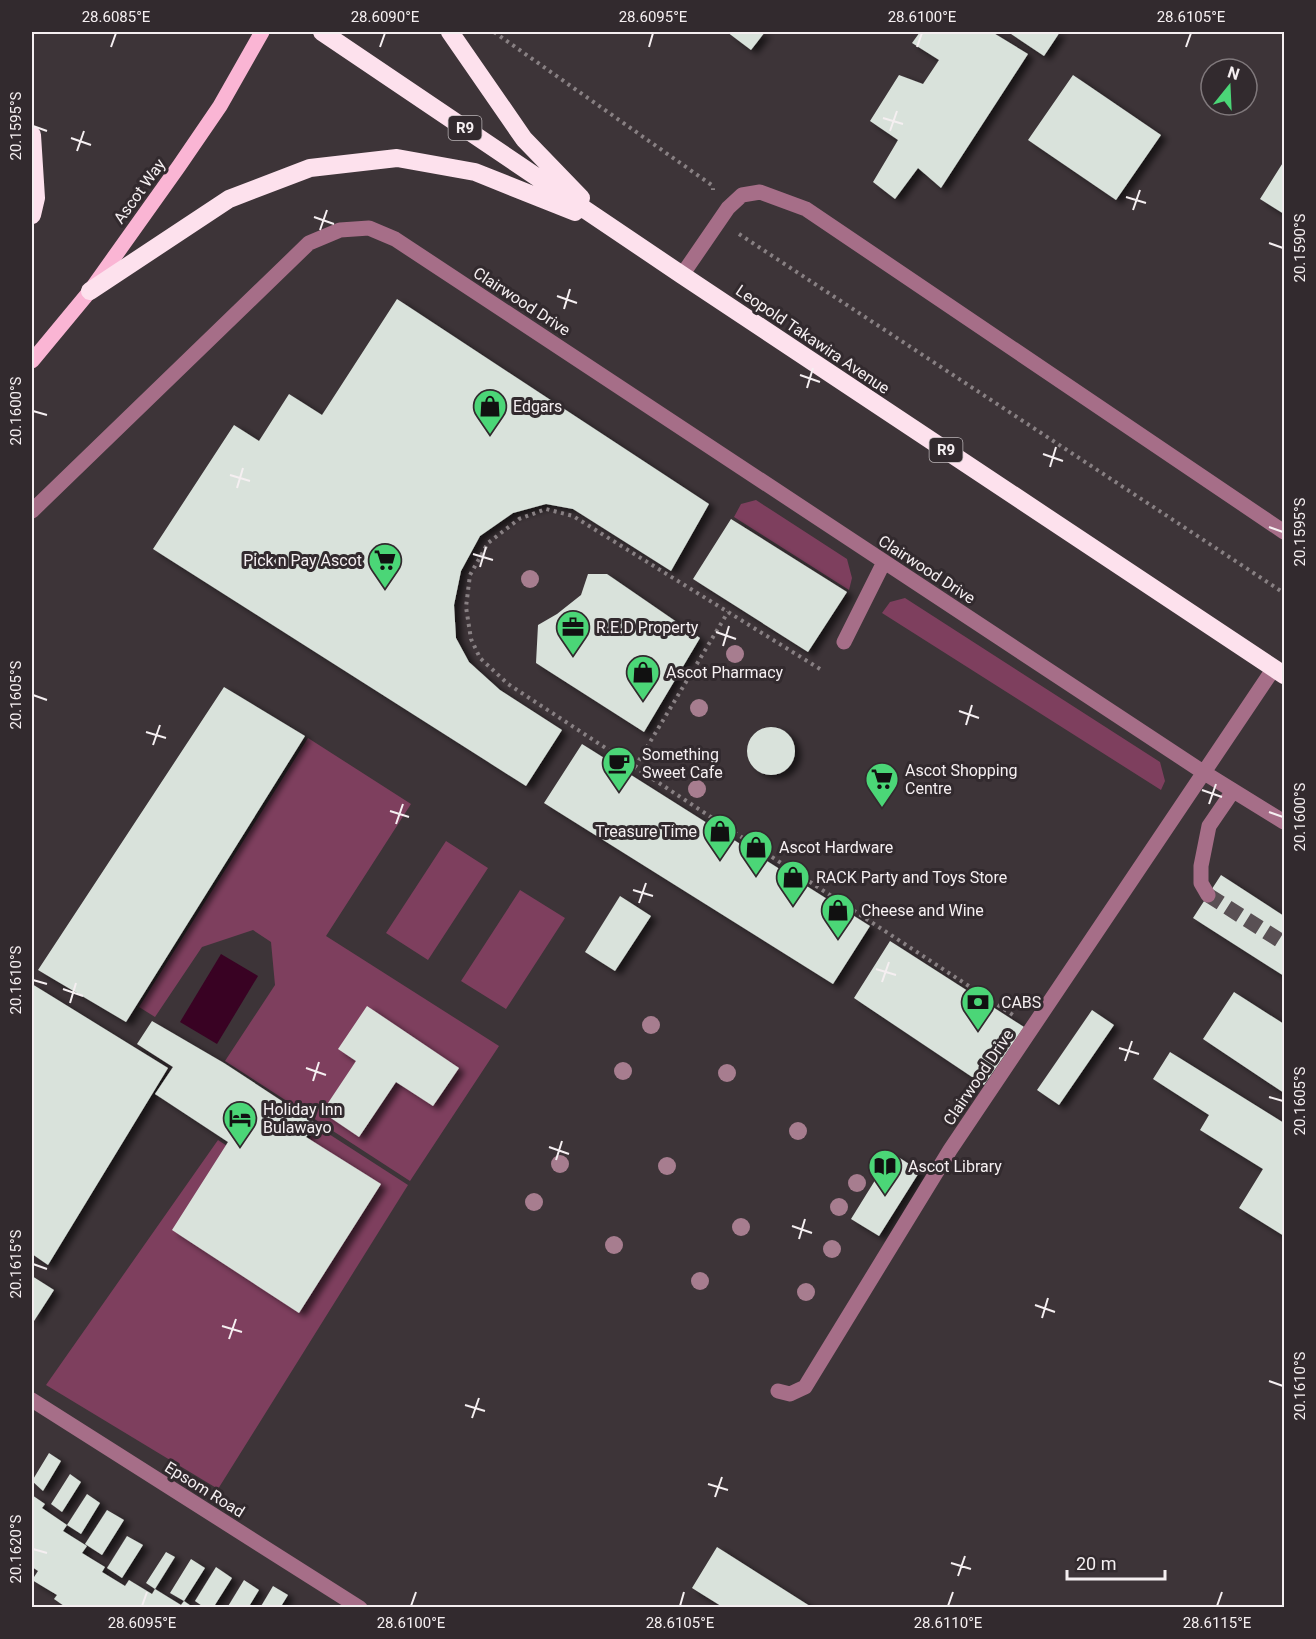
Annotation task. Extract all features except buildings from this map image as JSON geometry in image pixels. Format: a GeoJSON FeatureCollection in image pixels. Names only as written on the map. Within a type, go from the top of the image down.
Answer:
{"type":"FeatureCollection","features":[{"type":"Feature","properties":{"kind":"highway","name":"Leopold Takawira Avenue"},"geometry":{"type":"LineString","coordinates":[[322,32],[682,275],[1279,672]]}},
{"type":"Feature","properties":{"kind":"highway"},"geometry":{"type":"LineString","coordinates":[[450,32],[524,139],[608,225]]}},
{"type":"Feature","properties":{"kind":"highway"},"geometry":{"type":"LineString","coordinates":[[32,135],[36,198],[32,215]]}},
{"type":"Feature","properties":{"kind":"highway"},"geometry":{"type":"LineString","coordinates":[[90,291],[229,199],[310,168],[397,158],[475,172],[608,225]]}},
{"type":"Feature","properties":{"kind":"main road","name":"Ascot Way"},"geometry":{"type":"LineString","coordinates":[[32,361],[90,291],[220,106],[262,32]]}},
{"type":"Feature","properties":{"kind":"street"},"geometry":{"type":"LineString","coordinates":[[682,275],[728,208],[742,195],[760,192],[806,209],[1284,532]]}},
{"type":"Feature","properties":{"kind":"street","name":"Clairwood Drive"},"geometry":{"type":"LineString","coordinates":[[32,511],[309,243],[340,230],[369,228],[394,239],[1203,772],[950,1150],[805,1388],[790,1394],[778,1391]]}},
{"type":"Feature","properties":{"kind":"street"},"geometry":{"type":"LineString","coordinates":[[844,642],[884,562]]}},
{"type":"Feature","properties":{"kind":"street"},"geometry":{"type":"LineString","coordinates":[[1279,672],[1203,772],[1284,822]]}},
{"type":"Feature","properties":{"kind":"street"},"geometry":{"type":"LineString","coordinates":[[1208,895],[1201,883],[1201,866],[1209,826],[1233,791]]}},
{"type":"Feature","properties":{"kind":"street","name":"Epsom Road"},"geometry":{"type":"LineString","coordinates":[[32,1400],[360,1608]]}},
{"type":"Feature","properties":{"kind":"path"},"geometry":{"type":"LineString","coordinates":[[494,32],[713,186],[719,221],[1284,593]]}},
{"type":"Feature","properties":{"kind":"path"},"geometry":{"type":"LineString","coordinates":[[820,669],[573,516],[546,509],[519,519],[488,543],[470,575],[466,607],[471,639],[480,658],[508,684],[1032,1028]]}},
{"type":"Feature","properties":{"kind":"path"},"geometry":{"type":"LineString","coordinates":[[635,767],[728,612]]}},
{"type":"Feature","properties":{"kind":"shaded area"},"geometry":{"type":"Polygon","coordinates":[[[756,500],[847,559],[852,578],[849,590],[734,517],[741,504],[756,500]]]}},
{"type":"Feature","properties":{"kind":"shaded area"},"geometry":{"type":"Polygon","coordinates":[[[905,598],[1160,762],[1165,781],[1161,790],[882,613],[890,602],[905,598]]]}},
{"type":"Feature","properties":{"kind":"shaded area"},"geometry":{"type":"Polygon","coordinates":[[[308,738],[411,804],[326,936],[499,1046],[410,1181],[225,1061],[275,985],[271,942],[253,930],[202,947],[155,1017],[139,1007],[308,738]]]}},
{"type":"Feature","properties":{"kind":"shaded area"},"geometry":{"type":"Polygon","coordinates":[[[446,841],[488,868],[428,960],[386,933],[446,841]]]}},
{"type":"Feature","properties":{"kind":"shaded area"},"geometry":{"type":"Polygon","coordinates":[[[520,890],[565,918],[506,1009],[461,981],[520,890]]]}},
{"type":"Feature","properties":{"kind":"shaded area"},"geometry":{"type":"Polygon","coordinates":[[[221,954],[258,976],[217,1044],[180,1022],[221,954]]]}},
{"type":"Feature","properties":{"kind":"shaded area"},"geometry":{"type":"Polygon","coordinates":[[[318,1127],[408,1185],[218,1489],[46,1385],[218,1140],[244,1157],[298,1153],[318,1127]]]}},
{"type":"Feature","properties":{"kind":"tunnel"},"geometry":{"type":"LineString","coordinates":[[1208,895],[1284,943]]}},
{"type":"Feature","properties":{"kind":"place","name":"Edgars"},"geometry":{"type":"Point","coordinates":[490,435]}},
{"type":"Feature","properties":{"kind":"place","name":"Pick n Pay Ascot"},"geometry":{"type":"Point","coordinates":[385,589]}},
{"type":"Feature","properties":{"kind":"place","name":"R.E.D Property"},"geometry":{"type":"Point","coordinates":[573,656]}},
{"type":"Feature","properties":{"kind":"place","name":"Ascot Pharmacy"},"geometry":{"type":"Point","coordinates":[643,701]}},
{"type":"Feature","properties":{"kind":"place","name":"Something Sweet Cafe"},"geometry":{"type":"Point","coordinates":[619,792]}},
{"type":"Feature","properties":{"kind":"place","name":"Ascot Shopping Centre"},"geometry":{"type":"Point","coordinates":[882,808]}},
{"type":"Feature","properties":{"kind":"place","name":"Treasure Time"},"geometry":{"type":"Point","coordinates":[720,860]}},
{"type":"Feature","properties":{"kind":"place","name":"Ascot Hardware"},"geometry":{"type":"Point","coordinates":[756,876]}},
{"type":"Feature","properties":{"kind":"place","name":"RACK Party and Toys Store"},"geometry":{"type":"Point","coordinates":[793,906]}},
{"type":"Feature","properties":{"kind":"place","name":"Cheese and Wine"},"geometry":{"type":"Point","coordinates":[838,939]}},
{"type":"Feature","properties":{"kind":"place","name":"CABS"},"geometry":{"type":"Point","coordinates":[978,1031]}},
{"type":"Feature","properties":{"kind":"place","name":"Holiday Inn Bulawayo"},"geometry":{"type":"Point","coordinates":[240,1147]}},
{"type":"Feature","properties":{"kind":"place","name":"Ascot Library"},"geometry":{"type":"Point","coordinates":[885,1195]}}]}
